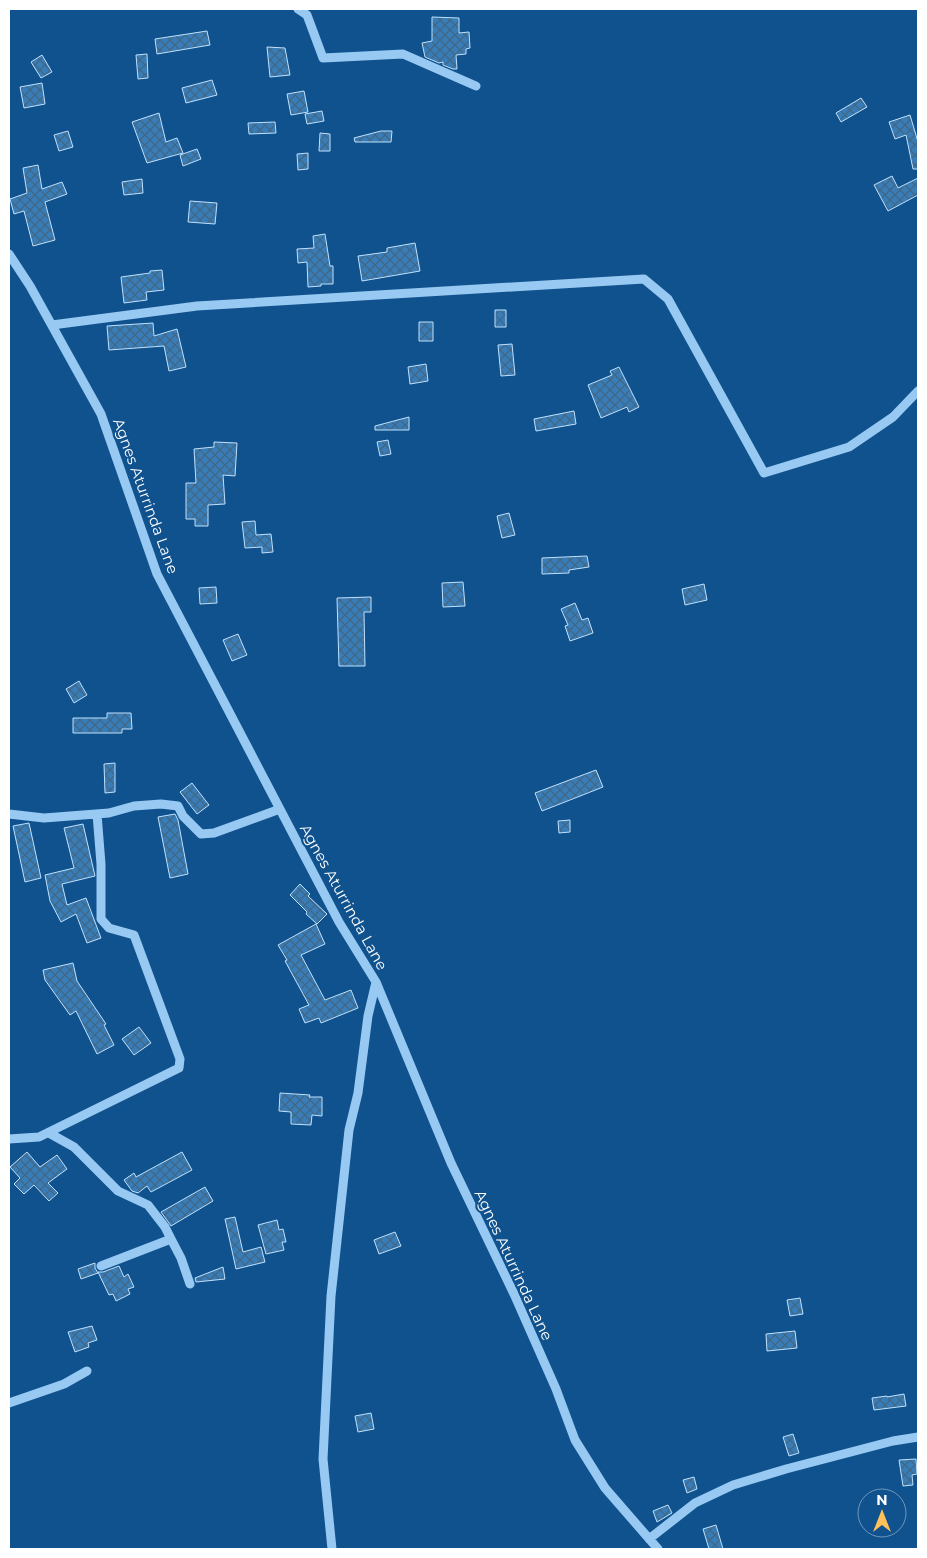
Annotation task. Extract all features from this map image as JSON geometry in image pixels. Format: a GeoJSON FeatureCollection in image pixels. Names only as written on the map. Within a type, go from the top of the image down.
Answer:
{"type":"FeatureCollection","features":[{"type":"Feature","properties":{"kind":"street"},"geometry":{"type":"LineString","coordinates":[[298,9],[307,15],[323,58],[403,54],[476,86]]}},
{"type":"Feature","properties":{"kind":"street","name":"Agnes Aturrinda Lane"},"geometry":{"type":"LineString","coordinates":[[9,254],[30,286],[102,414],[157,574],[339,922],[376,982],[451,1163],[514,1294],[556,1389],[575,1440],[605,1488],[658,1549]]}},
{"type":"Feature","properties":{"kind":"street"},"geometry":{"type":"LineString","coordinates":[[52,326],[197,306],[644,279],[668,299],[764,474],[849,447],[892,417],[918,391]]}},
{"type":"Feature","properties":{"kind":"street"},"geometry":{"type":"LineString","coordinates":[[9,814],[44,818],[109,813],[134,806],[161,804],[178,806],[183,816],[201,834],[214,833],[280,809]]}},
{"type":"Feature","properties":{"kind":"street"},"geometry":{"type":"LineString","coordinates":[[9,1139],[39,1137],[179,1068],[180,1060],[134,935],[109,928],[102,919],[102,864],[97,814]]}},
{"type":"Feature","properties":{"kind":"street"},"geometry":{"type":"LineString","coordinates":[[332,1549],[323,1459],[331,1296],[349,1130],[358,1093],[368,1016],[376,982]]}},
{"type":"Feature","properties":{"kind":"street"},"geometry":{"type":"LineString","coordinates":[[48,1133],[74,1147],[118,1192],[148,1205],[171,1239],[181,1258],[190,1284]]}},
{"type":"Feature","properties":{"kind":"street"},"geometry":{"type":"LineString","coordinates":[[100,1266],[171,1239]]}},
{"type":"Feature","properties":{"kind":"street"},"geometry":{"type":"LineString","coordinates":[[9,1403],[64,1384],[86,1371]]}},
{"type":"Feature","properties":{"kind":"street"},"geometry":{"type":"LineString","coordinates":[[649,1539],[695,1503],[732,1485],[786,1468],[892,1441],[918,1437]]}},
{"type":"Feature","properties":{"kind":"building"},"geometry":{"type":"Polygon","coordinates":[[[432,17],[459,18],[459,33],[469,32],[470,48],[466,49],[466,54],[456,55],[457,69],[443,65],[443,62],[439,63],[425,57],[422,43],[432,41],[432,17]]]}},
{"type":"Feature","properties":{"kind":"building"},"geometry":{"type":"Polygon","coordinates":[[[207,31],[210,45],[157,54],[155,39],[207,31]]]}},
{"type":"Feature","properties":{"kind":"building"},"geometry":{"type":"Polygon","coordinates":[[[267,47],[285,48],[290,75],[270,77],[267,47]]]}},
{"type":"Feature","properties":{"kind":"building"},"geometry":{"type":"Polygon","coordinates":[[[147,54],[148,78],[138,79],[136,55],[147,54]]]}},
{"type":"Feature","properties":{"kind":"building"},"geometry":{"type":"Polygon","coordinates":[[[42,55],[52,72],[41,78],[31,62],[42,55]]]}},
{"type":"Feature","properties":{"kind":"building"},"geometry":{"type":"Polygon","coordinates":[[[212,80],[217,95],[186,103],[182,88],[212,80]]]}},
{"type":"Feature","properties":{"kind":"building"},"geometry":{"type":"Polygon","coordinates":[[[42,83],[45,104],[24,108],[20,87],[42,83]]]}},
{"type":"Feature","properties":{"kind":"building"},"geometry":{"type":"Polygon","coordinates":[[[304,91],[308,112],[291,115],[287,94],[304,91]]]}},
{"type":"Feature","properties":{"kind":"building"},"geometry":{"type":"Polygon","coordinates":[[[861,98],[867,107],[841,122],[836,113],[861,98]]]}},
{"type":"Feature","properties":{"kind":"building"},"geometry":{"type":"Polygon","coordinates":[[[322,111],[324,121],[307,124],[305,114],[322,111]]]}},
{"type":"Feature","properties":{"kind":"building"},"geometry":{"type":"Polygon","coordinates":[[[159,113],[166,142],[177,138],[183,153],[147,163],[132,122],[159,113]]]}},
{"type":"Feature","properties":{"kind":"building"},"geometry":{"type":"Polygon","coordinates":[[[910,115],[918,142],[918,169],[913,169],[906,135],[895,139],[889,122],[910,115]]]}},
{"type":"Feature","properties":{"kind":"building"},"geometry":{"type":"Polygon","coordinates":[[[275,122],[276,133],[249,134],[248,123],[275,122]]]}},
{"type":"Feature","properties":{"kind":"building"},"geometry":{"type":"Polygon","coordinates":[[[68,131],[73,147],[59,151],[54,135],[68,131]]]}},
{"type":"Feature","properties":{"kind":"building"},"geometry":{"type":"Polygon","coordinates":[[[381,131],[392,131],[391,142],[355,142],[354,138],[381,131]]]}},
{"type":"Feature","properties":{"kind":"building"},"geometry":{"type":"Polygon","coordinates":[[[320,133],[330,134],[330,151],[319,151],[320,133]]]}},
{"type":"Feature","properties":{"kind":"building"},"geometry":{"type":"Polygon","coordinates":[[[197,149],[201,159],[183,166],[180,155],[197,149]]]}},
{"type":"Feature","properties":{"kind":"building"},"geometry":{"type":"Polygon","coordinates":[[[308,153],[308,169],[298,170],[297,154],[308,153]]]}},
{"type":"Feature","properties":{"kind":"building"},"geometry":{"type":"Polygon","coordinates":[[[38,165],[42,189],[62,182],[67,194],[45,202],[55,240],[33,246],[24,211],[14,214],[10,199],[27,193],[23,168],[38,165]]]}},
{"type":"Feature","properties":{"kind":"building"},"geometry":{"type":"Polygon","coordinates":[[[892,176],[898,188],[918,178],[918,195],[888,211],[874,185],[892,176]]]}},
{"type":"Feature","properties":{"kind":"building"},"geometry":{"type":"Polygon","coordinates":[[[142,179],[143,193],[124,195],[122,182],[142,179]]]}},
{"type":"Feature","properties":{"kind":"building"},"geometry":{"type":"Polygon","coordinates":[[[190,201],[217,203],[215,224],[188,222],[190,201]]]}},
{"type":"Feature","properties":{"kind":"building"},"geometry":{"type":"Polygon","coordinates":[[[325,234],[330,266],[333,266],[333,284],[308,287],[307,262],[298,263],[297,249],[314,248],[313,236],[325,234]]]}},
{"type":"Feature","properties":{"kind":"building"},"geometry":{"type":"Polygon","coordinates":[[[415,243],[420,271],[362,281],[358,256],[387,252],[387,248],[415,243]]]}},
{"type":"Feature","properties":{"kind":"building"},"geometry":{"type":"Polygon","coordinates":[[[162,270],[164,290],[146,292],[147,300],[124,303],[121,277],[162,270]]]}},
{"type":"Feature","properties":{"kind":"building"},"geometry":{"type":"Polygon","coordinates":[[[495,310],[506,310],[506,327],[495,327],[495,310]]]}},
{"type":"Feature","properties":{"kind":"building"},"geometry":{"type":"Polygon","coordinates":[[[419,322],[433,322],[433,341],[419,341],[419,322]]]}},
{"type":"Feature","properties":{"kind":"building"},"geometry":{"type":"Polygon","coordinates":[[[153,323],[154,336],[177,329],[186,367],[169,371],[164,346],[109,350],[107,326],[153,323]]]}},
{"type":"Feature","properties":{"kind":"building"},"geometry":{"type":"Polygon","coordinates":[[[512,344],[515,375],[501,376],[498,345],[512,344]]]}},
{"type":"Feature","properties":{"kind":"building"},"geometry":{"type":"Polygon","coordinates":[[[426,364],[428,381],[410,384],[408,367],[426,364]]]}},
{"type":"Feature","properties":{"kind":"building"},"geometry":{"type":"Polygon","coordinates":[[[619,367],[639,407],[629,412],[627,407],[601,418],[588,385],[612,375],[610,371],[619,367]]]}},
{"type":"Feature","properties":{"kind":"building"},"geometry":{"type":"Polygon","coordinates":[[[574,411],[576,424],[536,431],[534,419],[574,411]]]}},
{"type":"Feature","properties":{"kind":"building"},"geometry":{"type":"Polygon","coordinates":[[[409,417],[409,430],[375,430],[375,426],[409,417]]]}},
{"type":"Feature","properties":{"kind":"building"},"geometry":{"type":"Polygon","coordinates":[[[388,440],[391,454],[380,456],[377,442],[388,440]]]}},
{"type":"Feature","properties":{"kind":"building"},"geometry":{"type":"Polygon","coordinates":[[[214,442],[237,443],[235,476],[223,475],[225,504],[208,505],[208,526],[195,526],[195,519],[186,519],[186,483],[196,483],[194,449],[214,447],[214,442]]]}},
{"type":"Feature","properties":{"kind":"building"},"geometry":{"type":"Polygon","coordinates":[[[509,513],[515,535],[502,538],[497,516],[509,513]]]}},
{"type":"Feature","properties":{"kind":"building"},"geometry":{"type":"Polygon","coordinates":[[[255,521],[256,535],[271,534],[273,552],[262,553],[262,547],[245,548],[242,522],[255,521]]]}},
{"type":"Feature","properties":{"kind":"building"},"geometry":{"type":"Polygon","coordinates":[[[587,556],[589,567],[569,570],[569,573],[542,574],[542,558],[587,556]]]}},
{"type":"Feature","properties":{"kind":"building"},"geometry":{"type":"Polygon","coordinates":[[[463,582],[465,606],[443,607],[442,583],[463,582]]]}},
{"type":"Feature","properties":{"kind":"building"},"geometry":{"type":"Polygon","coordinates":[[[704,584],[707,600],[685,605],[682,589],[704,584]]]}},
{"type":"Feature","properties":{"kind":"building"},"geometry":{"type":"Polygon","coordinates":[[[216,587],[217,603],[200,604],[199,588],[216,587]]]}},
{"type":"Feature","properties":{"kind":"building"},"geometry":{"type":"Polygon","coordinates":[[[371,597],[371,612],[364,612],[365,666],[339,666],[337,598],[371,597]]]}},
{"type":"Feature","properties":{"kind":"building"},"geometry":{"type":"Polygon","coordinates":[[[575,603],[582,620],[588,618],[593,633],[570,641],[565,626],[568,625],[561,609],[575,603]]]}},
{"type":"Feature","properties":{"kind":"building"},"geometry":{"type":"Polygon","coordinates":[[[238,634],[247,655],[232,661],[223,640],[238,634]]]}},
{"type":"Feature","properties":{"kind":"building"},"geometry":{"type":"Polygon","coordinates":[[[79,681],[87,695],[74,703],[66,689],[79,681]]]}},
{"type":"Feature","properties":{"kind":"building"},"geometry":{"type":"Polygon","coordinates":[[[107,713],[131,713],[132,729],[122,729],[122,733],[73,733],[73,718],[107,718],[107,713]]]}},
{"type":"Feature","properties":{"kind":"building"},"geometry":{"type":"Polygon","coordinates":[[[115,763],[115,792],[105,793],[104,764],[115,763]]]}},
{"type":"Feature","properties":{"kind":"building"},"geometry":{"type":"Polygon","coordinates":[[[596,770],[603,787],[542,811],[535,793],[596,770]]]}},
{"type":"Feature","properties":{"kind":"building"},"geometry":{"type":"Polygon","coordinates":[[[192,783],[209,805],[197,814],[180,792],[192,783]]]}},
{"type":"Feature","properties":{"kind":"building"},"geometry":{"type":"Polygon","coordinates":[[[175,814],[178,820],[188,874],[170,878],[158,817],[175,814]]]}},
{"type":"Feature","properties":{"kind":"building"},"geometry":{"type":"Polygon","coordinates":[[[570,820],[570,832],[559,833],[558,821],[570,820]]]}},
{"type":"Feature","properties":{"kind":"building"},"geometry":{"type":"Polygon","coordinates":[[[29,823],[41,878],[25,882],[13,826],[29,823]]]}},
{"type":"Feature","properties":{"kind":"building"},"geometry":{"type":"Polygon","coordinates":[[[83,824],[95,876],[62,884],[67,905],[86,898],[101,938],[87,943],[76,914],[61,922],[50,901],[45,875],[74,868],[64,828],[83,824]]]}},
{"type":"Feature","properties":{"kind":"building"},"geometry":{"type":"Polygon","coordinates":[[[300,884],[310,894],[308,896],[327,914],[317,924],[290,895],[300,884]]]}},
{"type":"Feature","properties":{"kind":"building"},"geometry":{"type":"Polygon","coordinates":[[[316,924],[325,944],[301,955],[325,1000],[351,990],[358,1008],[321,1023],[319,1018],[305,1023],[299,1009],[309,1005],[278,945],[316,924]]]}},
{"type":"Feature","properties":{"kind":"building"},"geometry":{"type":"Polygon","coordinates":[[[73,963],[77,981],[106,1024],[104,1025],[114,1045],[97,1054],[76,1011],[70,1015],[45,980],[43,970],[73,963]]]}},
{"type":"Feature","properties":{"kind":"building"},"geometry":{"type":"Polygon","coordinates":[[[139,1027],[151,1043],[134,1055],[122,1039],[139,1027]]]}},
{"type":"Feature","properties":{"kind":"building"},"geometry":{"type":"Polygon","coordinates":[[[280,1093],[322,1097],[322,1116],[312,1115],[311,1125],[291,1124],[291,1112],[279,1111],[280,1093]]]}},
{"type":"Feature","properties":{"kind":"building"},"geometry":{"type":"Polygon","coordinates":[[[27,1152],[40,1167],[57,1155],[67,1169],[48,1183],[58,1193],[49,1201],[34,1185],[24,1194],[14,1184],[20,1178],[10,1167],[27,1152]]]}},
{"type":"Feature","properties":{"kind":"building"},"geometry":{"type":"Polygon","coordinates":[[[182,1152],[192,1170],[151,1192],[147,1186],[138,1193],[132,1191],[124,1180],[134,1173],[136,1177],[182,1152]]]}},
{"type":"Feature","properties":{"kind":"building"},"geometry":{"type":"Polygon","coordinates":[[[205,1187],[213,1201],[171,1226],[161,1212],[205,1187]]]}},
{"type":"Feature","properties":{"kind":"building"},"geometry":{"type":"Polygon","coordinates":[[[235,1217],[243,1252],[261,1247],[265,1262],[236,1269],[225,1219],[235,1217]]]}},
{"type":"Feature","properties":{"kind":"building"},"geometry":{"type":"Polygon","coordinates":[[[277,1220],[279,1230],[283,1229],[286,1242],[282,1242],[284,1250],[266,1254],[258,1225],[277,1220]]]}},
{"type":"Feature","properties":{"kind":"building"},"geometry":{"type":"Polygon","coordinates":[[[395,1232],[401,1246],[379,1254],[374,1240],[395,1232]]]}},
{"type":"Feature","properties":{"kind":"building"},"geometry":{"type":"Polygon","coordinates":[[[95,1263],[98,1273],[81,1279],[78,1269],[95,1263]]]}},
{"type":"Feature","properties":{"kind":"building"},"geometry":{"type":"Polygon","coordinates":[[[119,1266],[124,1277],[128,1274],[134,1287],[128,1289],[130,1294],[116,1301],[113,1294],[109,1295],[98,1272],[119,1266]]]}},
{"type":"Feature","properties":{"kind":"building"},"geometry":{"type":"Polygon","coordinates":[[[223,1267],[225,1279],[196,1282],[195,1278],[223,1267]]]}},
{"type":"Feature","properties":{"kind":"building"},"geometry":{"type":"Polygon","coordinates":[[[800,1298],[803,1314],[790,1316],[787,1300],[800,1298]]]}},
{"type":"Feature","properties":{"kind":"building"},"geometry":{"type":"Polygon","coordinates":[[[92,1326],[97,1340],[88,1343],[89,1347],[75,1352],[68,1332],[92,1326]]]}},
{"type":"Feature","properties":{"kind":"building"},"geometry":{"type":"Polygon","coordinates":[[[795,1331],[797,1348],[767,1351],[766,1334],[795,1331]]]}},
{"type":"Feature","properties":{"kind":"building"},"geometry":{"type":"Polygon","coordinates":[[[904,1394],[906,1406],[874,1410],[872,1398],[904,1394]]]}},
{"type":"Feature","properties":{"kind":"building"},"geometry":{"type":"Polygon","coordinates":[[[371,1413],[374,1429],[358,1432],[355,1416],[371,1413]]]}},
{"type":"Feature","properties":{"kind":"building"},"geometry":{"type":"Polygon","coordinates":[[[793,1434],[799,1453],[789,1456],[783,1437],[793,1434]]]}},
{"type":"Feature","properties":{"kind":"building"},"geometry":{"type":"Polygon","coordinates":[[[916,1459],[917,1474],[912,1475],[913,1485],[903,1486],[899,1460],[916,1459]]]}},
{"type":"Feature","properties":{"kind":"building"},"geometry":{"type":"Polygon","coordinates":[[[694,1477],[697,1489],[687,1493],[683,1480],[694,1477]]]}},
{"type":"Feature","properties":{"kind":"building"},"geometry":{"type":"Polygon","coordinates":[[[668,1505],[672,1513],[657,1522],[653,1511],[668,1505]]]}},
{"type":"Feature","properties":{"kind":"building"},"geometry":{"type":"Polygon","coordinates":[[[716,1525],[723,1549],[709,1549],[703,1529],[716,1525]]]}}]}
